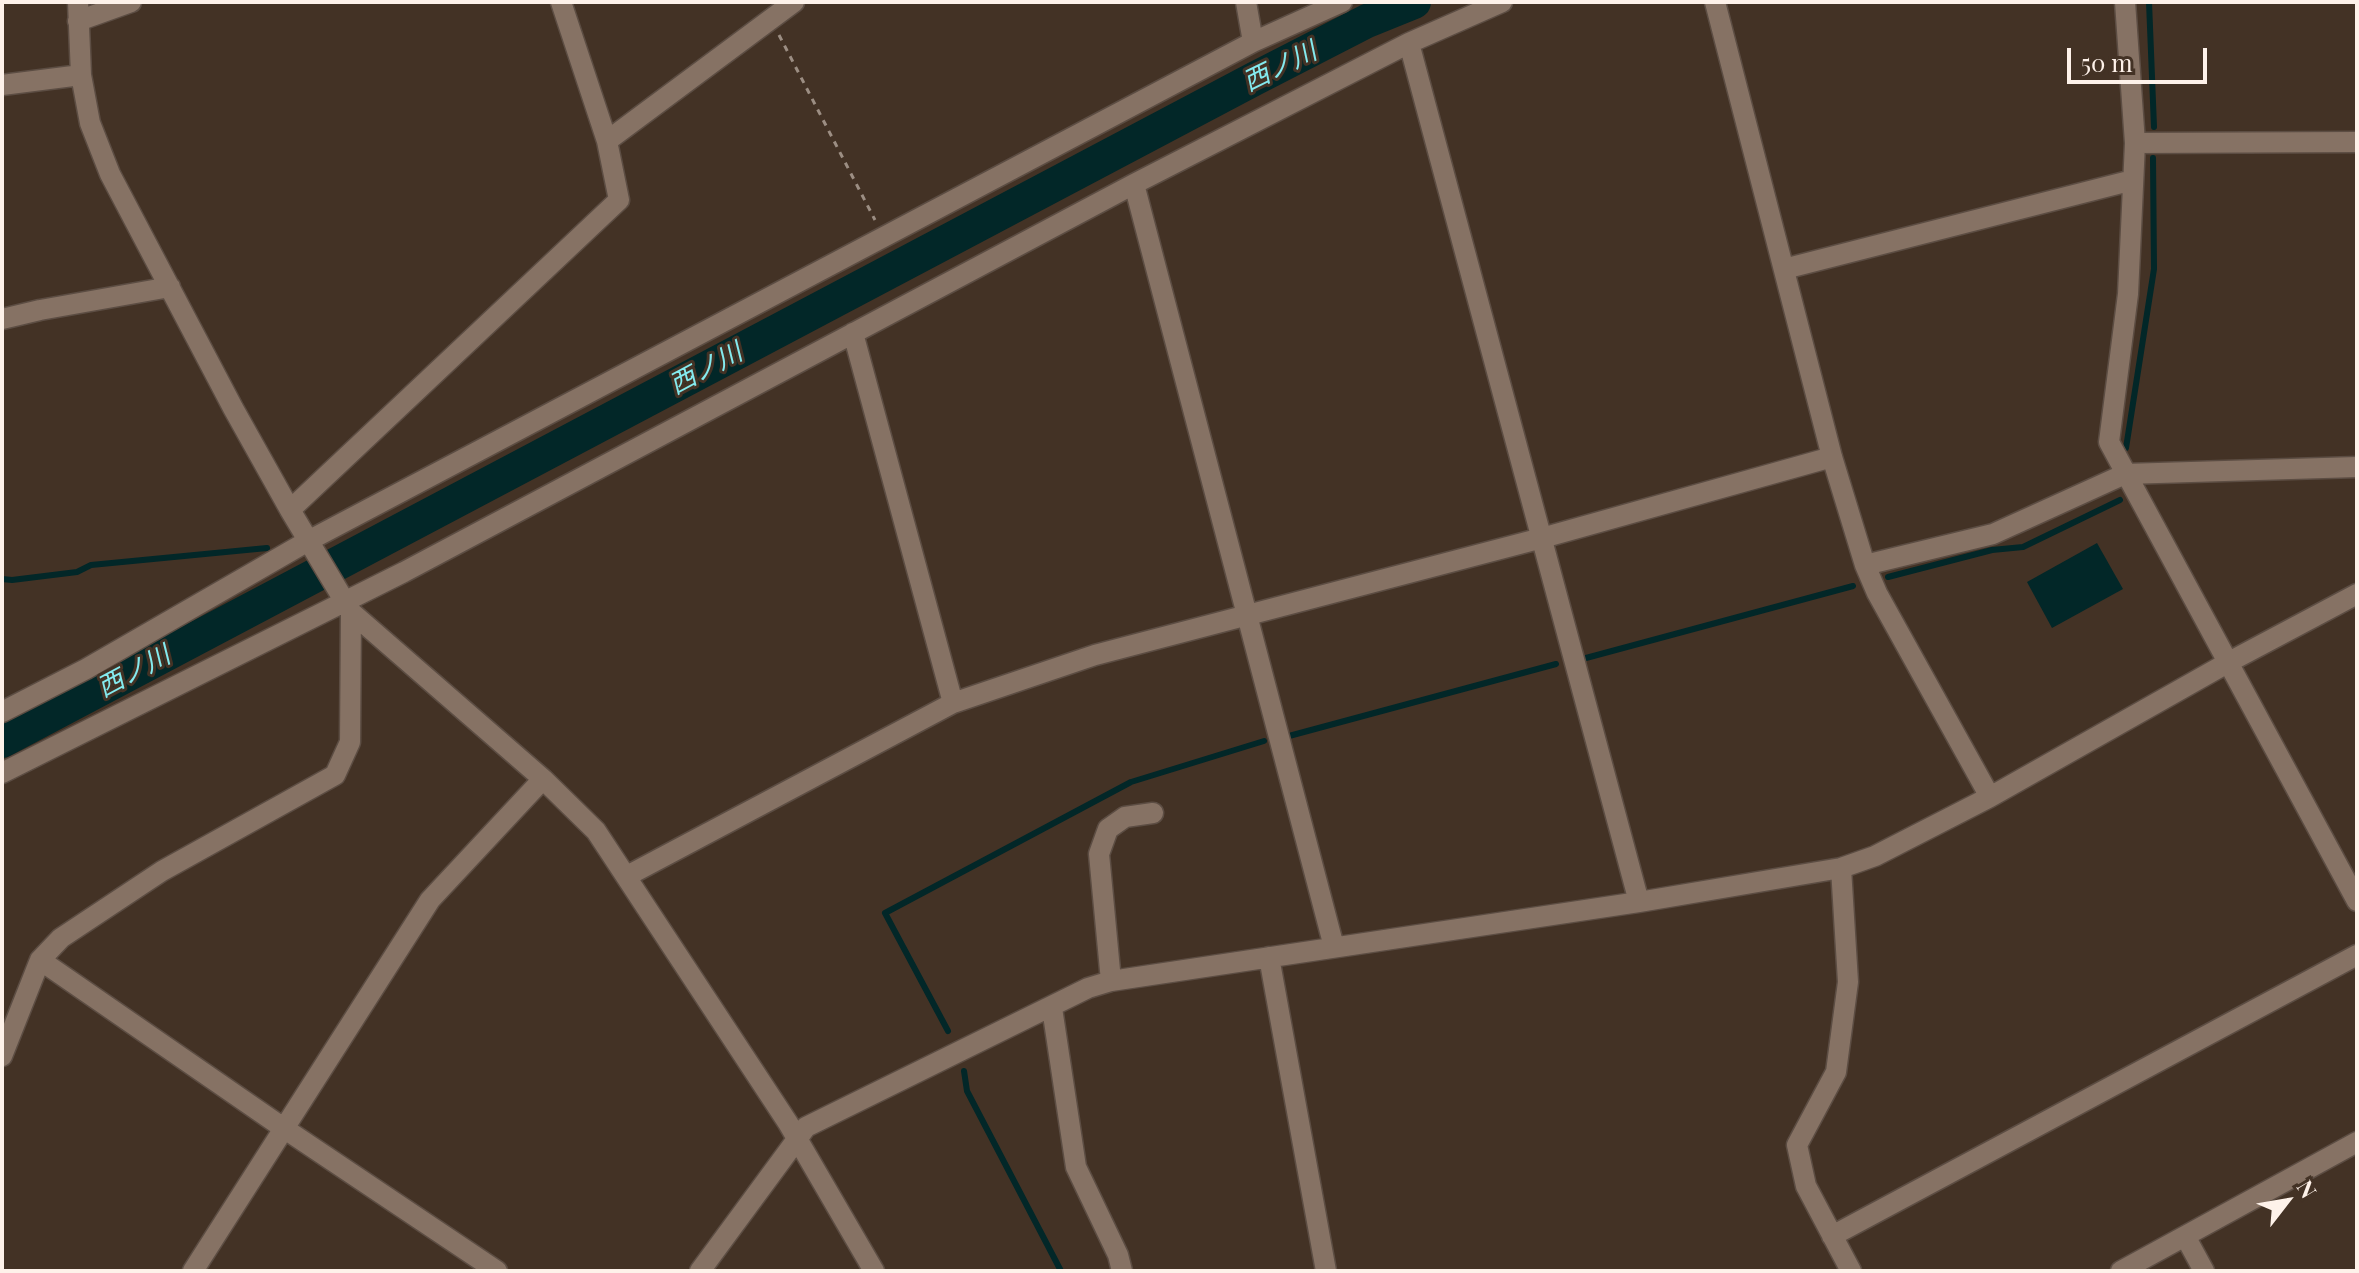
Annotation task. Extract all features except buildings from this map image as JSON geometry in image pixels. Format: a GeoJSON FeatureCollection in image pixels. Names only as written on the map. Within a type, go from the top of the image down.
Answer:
{"type":"FeatureCollection","features":[{"type":"Feature","properties":{"kind":"street"},"geometry":{"type":"LineString","coordinates":[[131,2],[78,12],[81,75],[90,123],[99,148],[170,287],[290,510],[344,601],[543,779],[596,831],[796,1138],[874,1271]]}},
{"type":"Feature","properties":{"kind":"street"},"geometry":{"type":"LineString","coordinates":[[290,510],[619,200],[607,141],[561,2]]}},
{"type":"Feature","properties":{"kind":"street"},"geometry":{"type":"LineString","coordinates":[[607,141],[794,2]]}},
{"type":"Feature","properties":{"kind":"street"},"geometry":{"type":"LineString","coordinates":[[1246,2],[1253,42]]}},
{"type":"Feature","properties":{"kind":"street"},"geometry":{"type":"LineString","coordinates":[[2,712],[884,237],[1253,42],[1342,2]]}},
{"type":"Feature","properties":{"kind":"street"},"geometry":{"type":"LineString","coordinates":[[2,773],[344,601],[1134,184],[1409,43],[1502,2]]}},
{"type":"Feature","properties":{"kind":"street"},"geometry":{"type":"LineString","coordinates":[[1715,2],[1832,457],[1865,565],[1877,593],[1990,797]]}},
{"type":"Feature","properties":{"kind":"street"},"geometry":{"type":"LineString","coordinates":[[2125,2],[2135,143],[2128,294],[2109,442],[2357,901]]}},
{"type":"Feature","properties":{"kind":"street"},"geometry":{"type":"LineString","coordinates":[[1409,43],[1639,902]]}},
{"type":"Feature","properties":{"kind":"street"},"geometry":{"type":"LineString","coordinates":[[2,85],[81,75]]}},
{"type":"Feature","properties":{"kind":"street"},"geometry":{"type":"LineString","coordinates":[[2135,143],[2357,142]]}},
{"type":"Feature","properties":{"kind":"street"},"geometry":{"type":"LineString","coordinates":[[1784,269],[2133,180]]}},
{"type":"Feature","properties":{"kind":"street"},"geometry":{"type":"LineString","coordinates":[[1134,184],[1334,947]]}},
{"type":"Feature","properties":{"kind":"street"},"geometry":{"type":"LineString","coordinates":[[2,319],[170,287]]}},
{"type":"Feature","properties":{"kind":"street"},"geometry":{"type":"LineString","coordinates":[[853,333],[953,703]]}},
{"type":"Feature","properties":{"kind":"street"},"geometry":{"type":"LineString","coordinates":[[627,876],[953,703],[1095,655],[1542,538],[1832,457]]}},
{"type":"Feature","properties":{"kind":"street"},"geometry":{"type":"LineString","coordinates":[[1865,565],[1993,534],[2125,474],[2357,467]]}},
{"type":"Feature","properties":{"kind":"street"},"geometry":{"type":"LineString","coordinates":[[700,1271],[806,1127],[1088,988],[1111,981],[1639,902],[1841,868],[1875,856],[1990,797],[2229,662],[2357,594]]}},
{"type":"Feature","properties":{"kind":"street"},"geometry":{"type":"LineString","coordinates":[[2,1056],[40,960],[61,938],[162,871],[335,775],[350,742],[344,601]]}},
{"type":"Feature","properties":{"kind":"street"},"geometry":{"type":"LineString","coordinates":[[193,1271],[282,1127],[430,900],[543,779]]}},
{"type":"Feature","properties":{"kind":"street"},"geometry":{"type":"LineString","coordinates":[[1111,981],[1099,854],[1108,829],[1125,817],[1153,813]]}},
{"type":"Feature","properties":{"kind":"street"},"geometry":{"type":"LineString","coordinates":[[1841,868],[1848,982],[1836,1072],[1797,1145],[1806,1186],[1851,1271]]}},
{"type":"Feature","properties":{"kind":"street"},"geometry":{"type":"LineString","coordinates":[[1832,1236],[2357,955]]}},
{"type":"Feature","properties":{"kind":"street"},"geometry":{"type":"LineString","coordinates":[[1269,957],[1326,1271]]}},
{"type":"Feature","properties":{"kind":"street"},"geometry":{"type":"LineString","coordinates":[[40,960],[497,1271]]}},
{"type":"Feature","properties":{"kind":"street"},"geometry":{"type":"LineString","coordinates":[[1052,1008],[1076,1167],[1118,1255],[1122,1271]]}},
{"type":"Feature","properties":{"kind":"street"},"geometry":{"type":"LineString","coordinates":[[2121,1271],[2357,1142]]}},
{"type":"Feature","properties":{"kind":"street"},"geometry":{"type":"LineString","coordinates":[[2185,1236],[2204,1271]]}},
{"type":"Feature","properties":{"kind":"path"},"geometry":{"type":"LineString","coordinates":[[771,19],[884,237]]}},
{"type":"Feature","properties":{"kind":"water"},"geometry":{"type":"Polygon","coordinates":[[[2097,543],[2123,589],[2052,628],[2027,582],[2097,543]]]}},
{"type":"Feature","properties":{"kind":"waterway","name":"西ノ川"},"geometry":{"type":"LineString","coordinates":[[2,741],[1254,79],[1367,21],[1414,2]]}},
{"type":"Feature","properties":{"kind":"waterway"},"geometry":{"type":"LineString","coordinates":[[2149,2],[2154,127]]}},
{"type":"Feature","properties":{"kind":"waterway"},"geometry":{"type":"LineString","coordinates":[[2126,448],[2154,269],[2153,158]]}},
{"type":"Feature","properties":{"kind":"waterway"},"geometry":{"type":"LineString","coordinates":[[1888,577],[1992,550],[2023,547],[2120,500]]}},
{"type":"Feature","properties":{"kind":"waterway"},"geometry":{"type":"LineString","coordinates":[[2,579],[77,572],[91,565],[267,548]]}},
{"type":"Feature","properties":{"kind":"waterway"},"geometry":{"type":"LineString","coordinates":[[1586,658],[1853,586]]}},
{"type":"Feature","properties":{"kind":"waterway"},"geometry":{"type":"LineString","coordinates":[[1289,736],[1556,664]]}},
{"type":"Feature","properties":{"kind":"waterway"},"geometry":{"type":"LineString","coordinates":[[948,1031],[885,913],[1131,782],[1264,741]]}},
{"type":"Feature","properties":{"kind":"waterway"},"geometry":{"type":"LineString","coordinates":[[964,1071],[967,1091],[1061,1271]]}}]}
